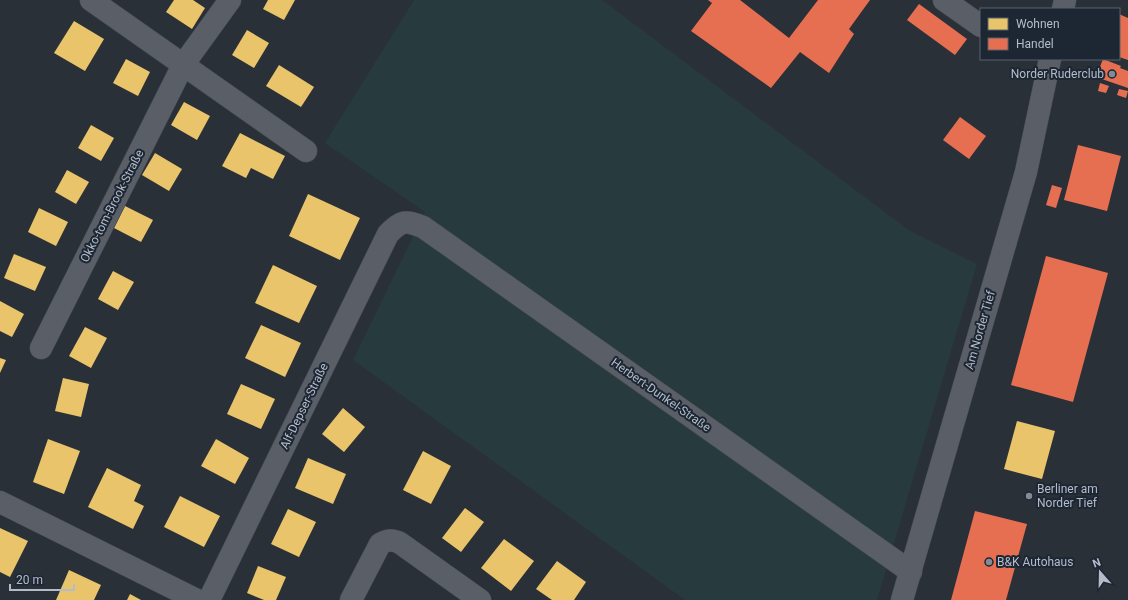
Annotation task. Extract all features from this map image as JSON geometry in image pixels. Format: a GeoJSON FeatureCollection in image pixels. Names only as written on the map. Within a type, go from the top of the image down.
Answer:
{"type":"FeatureCollection","features":[{"type":"Feature","properties":{"kind":"street"},"geometry":{"type":"LineString","coordinates":[[91,0],[306,151]]}},
{"type":"Feature","properties":{"kind":"street","name":"Okko-tom-Brook-Straße"},"geometry":{"type":"LineString","coordinates":[[41,348],[184,65],[230,0]]}},
{"type":"Feature","properties":{"kind":"street"},"geometry":{"type":"LineString","coordinates":[[944,0],[980,25]]}},
{"type":"Feature","properties":{"kind":"street","name":"Am Norder Tief"},"geometry":{"type":"LineString","coordinates":[[902,600],[1026,172],[1050,60]]}},
{"type":"Feature","properties":{"kind":"street","name":"Herbert-Dunkel-Straße"},"geometry":{"type":"LineString","coordinates":[[409,222],[423,227],[910,572]]}},
{"type":"Feature","properties":{"kind":"street","name":"Alf-Depser-Straße"},"geometry":{"type":"LineString","coordinates":[[209,600],[388,234],[397,225],[409,222]]}},
{"type":"Feature","properties":{"kind":"street"},"geometry":{"type":"LineString","coordinates":[[0,502],[197,600]]}},
{"type":"Feature","properties":{"kind":"street"},"geometry":{"type":"LineString","coordinates":[[351,600],[380,544],[387,540],[394,540],[480,600]]}},
{"type":"Feature","properties":{"kind":"green space"},"geometry":{"type":"Polygon","coordinates":[[[414,0],[602,0],[910,231],[977,264],[877,600],[685,600],[353,360],[425,212],[325,143],[414,0]]]}},
{"type":"Feature","properties":{"kind":"building: Wohnen"},"geometry":{"type":"Polygon","coordinates":[[[174,0],[193,0],[205,8],[192,29],[166,12],[174,0]]]}},
{"type":"Feature","properties":{"kind":"building: Wohnen"},"geometry":{"type":"Polygon","coordinates":[[[268,0],[295,0],[284,20],[263,9],[268,0]]]}},
{"type":"Feature","properties":{"kind":"building: Wohnen"},"geometry":{"type":"Polygon","coordinates":[[[74,21],[104,39],[85,71],[54,53],[74,21]]]}},
{"type":"Feature","properties":{"kind":"building: Wohnen"},"geometry":{"type":"Polygon","coordinates":[[[247,30],[269,43],[254,68],[232,55],[247,30]]]}},
{"type":"Feature","properties":{"kind":"building: Wohnen"},"geometry":{"type":"Polygon","coordinates":[[[126,59],[150,72],[138,96],[113,83],[126,59]]]}},
{"type":"Feature","properties":{"kind":"building: Wohnen"},"geometry":{"type":"Polygon","coordinates":[[[279,65],[314,87],[301,107],[266,86],[279,65]]]}},
{"type":"Feature","properties":{"kind":"building: Wohnen"},"geometry":{"type":"Polygon","coordinates":[[[184,102],[210,116],[197,140],[171,125],[184,102]]]}},
{"type":"Feature","properties":{"kind":"building: Wohnen"},"geometry":{"type":"Polygon","coordinates":[[[91,125],[114,138],[101,161],[78,148],[91,125]]]}},
{"type":"Feature","properties":{"kind":"building: Wohnen"},"geometry":{"type":"Polygon","coordinates":[[[240,133],[285,156],[273,179],[251,168],[246,178],[222,166],[240,133]]]}},
{"type":"Feature","properties":{"kind":"building: Wohnen"},"geometry":{"type":"Polygon","coordinates":[[[155,153],[182,169],[169,191],[142,175],[155,153]]]}},
{"type":"Feature","properties":{"kind":"building: Wohnen"},"geometry":{"type":"Polygon","coordinates":[[[67,170],[89,182],[76,204],[55,192],[67,170]]]}},
{"type":"Feature","properties":{"kind":"building: Wohnen"},"geometry":{"type":"Polygon","coordinates":[[[308,194],[360,218],[340,260],[289,236],[308,194]]]}},
{"type":"Feature","properties":{"kind":"building: Wohnen"},"geometry":{"type":"Polygon","coordinates":[[[125,206],[153,220],[141,242],[114,228],[125,206]]]}},
{"type":"Feature","properties":{"kind":"building: Wohnen"},"geometry":{"type":"Polygon","coordinates":[[[39,208],[68,222],[56,246],[28,232],[39,208]]]}},
{"type":"Feature","properties":{"kind":"building: Wohnen"},"geometry":{"type":"Polygon","coordinates":[[[14,254],[46,267],[35,291],[4,278],[14,254]]]}},
{"type":"Feature","properties":{"kind":"building: Wohnen"},"geometry":{"type":"Polygon","coordinates":[[[273,265],[317,286],[299,323],[255,303],[273,265]]]}},
{"type":"Feature","properties":{"kind":"building: Wohnen"},"geometry":{"type":"Polygon","coordinates":[[[113,271],[134,282],[118,310],[98,299],[113,271]]]}},
{"type":"Feature","properties":{"kind":"building: Wohnen"},"geometry":{"type":"Polygon","coordinates":[[[0,301],[24,314],[12,337],[0,331],[0,301]]]}},
{"type":"Feature","properties":{"kind":"building: Wohnen"},"geometry":{"type":"Polygon","coordinates":[[[261,325],[301,343],[285,377],[245,358],[261,325]]]}},
{"type":"Feature","properties":{"kind":"building: Wohnen"},"geometry":{"type":"Polygon","coordinates":[[[85,327],[107,338],[91,368],[69,356],[85,327]]]}},
{"type":"Feature","properties":{"kind":"building: Wohnen"},"geometry":{"type":"Polygon","coordinates":[[[0,358],[6,360],[0,373],[0,358]]]}},
{"type":"Feature","properties":{"kind":"building: Wohnen"},"geometry":{"type":"Polygon","coordinates":[[[63,378],[89,384],[81,417],[55,411],[63,378]]]}},
{"type":"Feature","properties":{"kind":"building: Wohnen"},"geometry":{"type":"Polygon","coordinates":[[[241,384],[275,399],[261,429],[227,414],[241,384]]]}},
{"type":"Feature","properties":{"kind":"building: Wohnen"},"geometry":{"type":"Polygon","coordinates":[[[343,408],[365,427],[344,452],[322,434],[343,408]]]}},
{"type":"Feature","properties":{"kind":"building: Wohnen"},"geometry":{"type":"Polygon","coordinates":[[[1017,421],[1055,431],[1042,479],[1004,469],[1017,421]]]}},
{"type":"Feature","properties":{"kind":"building: Wohnen"},"geometry":{"type":"Polygon","coordinates":[[[48,439],[80,451],[64,494],[33,482],[48,439]]]}},
{"type":"Feature","properties":{"kind":"building: Wohnen"},"geometry":{"type":"Polygon","coordinates":[[[216,439],[249,458],[235,484],[201,466],[216,439]]]}},
{"type":"Feature","properties":{"kind":"building: Wohnen"},"geometry":{"type":"Polygon","coordinates":[[[423,451],[451,466],[431,504],[403,490],[423,451]]]}},
{"type":"Feature","properties":{"kind":"building: Wohnen"},"geometry":{"type":"Polygon","coordinates":[[[308,458],[346,474],[333,504],[295,488],[308,458]]]}},
{"type":"Feature","properties":{"kind":"building: Wohnen"},"geometry":{"type":"Polygon","coordinates":[[[107,468],[141,485],[134,501],[144,506],[133,529],[88,507],[107,468]]]}},
{"type":"Feature","properties":{"kind":"building: Wohnen"},"geometry":{"type":"Polygon","coordinates":[[[180,496],[220,516],[204,547],[164,527],[180,496]]]}},
{"type":"Feature","properties":{"kind":"building: Wohnen"},"geometry":{"type":"Polygon","coordinates":[[[465,508],[484,522],[461,552],[442,538],[465,508]]]}},
{"type":"Feature","properties":{"kind":"building: Wohnen"},"geometry":{"type":"Polygon","coordinates":[[[288,509],[316,522],[299,557],[271,544],[288,509]]]}},
{"type":"Feature","properties":{"kind":"building: Wohnen"},"geometry":{"type":"Polygon","coordinates":[[[0,528],[28,541],[10,577],[0,572],[0,528]]]}},
{"type":"Feature","properties":{"kind":"building: Wohnen"},"geometry":{"type":"Polygon","coordinates":[[[504,539],[534,561],[511,591],[481,568],[504,539]]]}},
{"type":"Feature","properties":{"kind":"building: Wohnen"},"geometry":{"type":"Polygon","coordinates":[[[557,561],[586,582],[574,600],[552,600],[536,589],[557,561]]]}},
{"type":"Feature","properties":{"kind":"building: Wohnen"},"geometry":{"type":"Polygon","coordinates":[[[258,566],[286,577],[276,600],[264,600],[247,593],[258,566]]]}},
{"type":"Feature","properties":{"kind":"building: Wohnen"},"geometry":{"type":"Polygon","coordinates":[[[69,570],[101,585],[94,600],[56,600],[69,570]]]}},
{"type":"Feature","properties":{"kind":"building: Wohnen"},"geometry":{"type":"Polygon","coordinates":[[[130,594],[141,600],[127,600],[130,594]]]}},
{"type":"Feature","properties":{"kind":"building: Handel"},"geometry":{"type":"Polygon","coordinates":[[[708,0],[740,0],[789,38],[818,0],[870,0],[849,29],[854,34],[829,73],[800,52],[771,88],[691,31],[712,3],[708,0]]]}},
{"type":"Feature","properties":{"kind":"building: Handel"},"geometry":{"type":"Polygon","coordinates":[[[919,4],[967,39],[955,55],[907,20],[919,4]]]}},
{"type":"Feature","properties":{"kind":"building: Handel","name":"Norder Ruderclub"},"geometry":{"type":"Polygon","coordinates":[[[1120,14],[1128,18],[1128,60],[1120,57],[1120,14]]]}},
{"type":"Feature","properties":{"kind":"building: Handel","name":"Norder Ruderclub"},"geometry":{"type":"Polygon","coordinates":[[[1103,60],[1106,60],[1121,66],[1120,68],[1128,71],[1128,88],[1096,77],[1103,60]]]}},
{"type":"Feature","properties":{"kind":"building: Handel"},"geometry":{"type":"Polygon","coordinates":[[[1100,83],[1109,86],[1106,93],[1098,91],[1100,83]]]}},
{"type":"Feature","properties":{"kind":"building: Handel"},"geometry":{"type":"Polygon","coordinates":[[[1119,89],[1128,91],[1126,98],[1117,95],[1119,89]]]}},
{"type":"Feature","properties":{"kind":"building: Handel"},"geometry":{"type":"Polygon","coordinates":[[[960,117],[986,136],[969,159],[943,140],[960,117]]]}},
{"type":"Feature","properties":{"kind":"building: Handel"},"geometry":{"type":"Polygon","coordinates":[[[1078,145],[1121,156],[1107,211],[1064,200],[1078,145]]]}},
{"type":"Feature","properties":{"kind":"building: Handel"},"geometry":{"type":"Polygon","coordinates":[[[1052,185],[1062,188],[1056,208],[1046,205],[1052,185]]]}},
{"type":"Feature","properties":{"kind":"building: Handel"},"geometry":{"type":"Polygon","coordinates":[[[1046,256],[1108,273],[1073,402],[1011,385],[1046,256]]]}},
{"type":"Feature","properties":{"kind":"building: Handel","name":"B&K Autohaus"},"geometry":{"type":"Polygon","coordinates":[[[975,511],[1027,524],[1006,600],[951,600],[975,511]]]}},
{"type":"Feature","properties":{"kind":"place","name":"Norder Ruderclub"},"geometry":{"type":"Point","coordinates":[1112,74]}},
{"type":"Feature","properties":{"kind":"place","name":"Berliner am Norder Tief"},"geometry":{"type":"Point","coordinates":[1029,496]}},
{"type":"Feature","properties":{"kind":"place","name":"B&K Autohaus"},"geometry":{"type":"Point","coordinates":[989,562]}}]}
